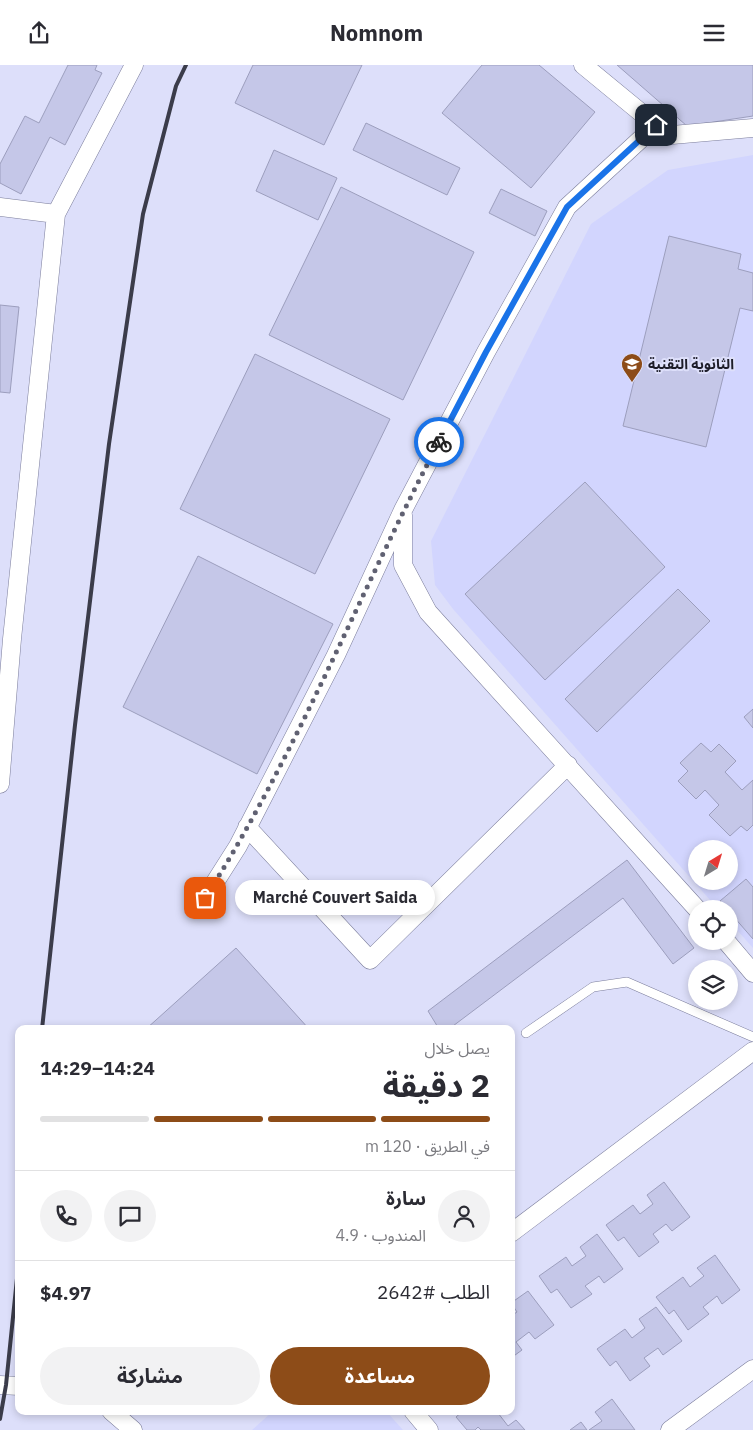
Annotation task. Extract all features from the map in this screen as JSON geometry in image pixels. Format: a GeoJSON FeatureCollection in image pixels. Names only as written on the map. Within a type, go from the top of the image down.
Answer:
{"type":"FeatureCollection","features":[{"type":"Feature","properties":{"kind":"street"},"geometry":{"type":"LineString","coordinates":[[0,783],[12,639],[56,215],[134,65]]}},
{"type":"Feature","properties":{"kind":"street"},"geometry":{"type":"LineString","coordinates":[[584,65],[656,125],[672,135],[753,128]]}},
{"type":"Feature","properties":{"kind":"street"},"geometry":{"type":"LineString","coordinates":[[205,898],[248,827],[336,655],[403,510],[486,352],[567,207],[656,125]]}},
{"type":"Feature","properties":{"kind":"street"},"geometry":{"type":"LineString","coordinates":[[0,207],[56,215]]}},
{"type":"Feature","properties":{"kind":"street"},"geometry":{"type":"LineString","coordinates":[[403,510],[403,565],[428,612],[689,900]]}},
{"type":"Feature","properties":{"kind":"street"},"geometry":{"type":"LineString","coordinates":[[248,827],[370,960],[568,765]]}},
{"type":"Feature","properties":{"kind":"street"},"geometry":{"type":"LineString","coordinates":[[734,950],[753,973]]}},
{"type":"Feature","properties":{"kind":"street"},"geometry":{"type":"LineString","coordinates":[[515,1230],[753,1051]]}},
{"type":"Feature","properties":{"kind":"street"},"geometry":{"type":"LineString","coordinates":[[670,1430],[753,1369]]}},
{"type":"Feature","properties":{"kind":"street"},"geometry":{"type":"LineString","coordinates":[[0,1385],[15,1386]]}},
{"type":"Feature","properties":{"kind":"street"},"geometry":{"type":"LineString","coordinates":[[116,1415],[133,1430]]}},
{"type":"Feature","properties":{"kind":"street"},"geometry":{"type":"LineString","coordinates":[[417,1415],[430,1430]]}},
{"type":"Feature","properties":{"kind":"lane"},"geometry":{"type":"LineString","coordinates":[[526,1033],[593,987],[627,982],[753,1037]]}},
{"type":"Feature","properties":{"kind":"shaded area","name":"الثانوية التقنية"},"geometry":{"type":"Polygon","coordinates":[[[753,155],[753,948],[738,931],[738,900],[710,900],[701,890],[738,890],[738,840],[688,840],[688,875],[453,609],[435,585],[431,541],[591,224],[668,170],[753,155]]]}},
{"type":"Feature","properties":{"kind":"shaded area"},"geometry":{"type":"Polygon","coordinates":[[[269,1415],[390,1415],[403,1430],[252,1430],[269,1415]]]}},
{"type":"Feature","properties":{"kind":"building"},"geometry":{"type":"Polygon","coordinates":[[[68,65],[97,65],[95,70],[102,73],[65,145],[50,137],[21,194],[0,183],[0,164],[25,116],[39,123],[68,65]]]}},
{"type":"Feature","properties":{"kind":"building"},"geometry":{"type":"Polygon","coordinates":[[[253,65],[362,65],[324,145],[235,103],[253,65]]]}},
{"type":"Feature","properties":{"kind":"building"},"geometry":{"type":"Polygon","coordinates":[[[482,65],[539,65],[595,112],[531,188],[442,113],[482,65]]]}},
{"type":"Feature","properties":{"kind":"building"},"geometry":{"type":"Polygon","coordinates":[[[617,65],[753,65],[753,116],[687,126],[617,65]]]}},
{"type":"Feature","properties":{"kind":"building"},"geometry":{"type":"Polygon","coordinates":[[[366,123],[460,168],[447,195],[353,150],[366,123]]]}},
{"type":"Feature","properties":{"kind":"building"},"geometry":{"type":"Polygon","coordinates":[[[274,150],[337,178],[318,220],[256,191],[274,150]]]}},
{"type":"Feature","properties":{"kind":"building"},"geometry":{"type":"Polygon","coordinates":[[[341,187],[474,252],[403,400],[269,335],[341,187]]]}},
{"type":"Feature","properties":{"kind":"building"},"geometry":{"type":"Polygon","coordinates":[[[501,189],[547,211],[535,236],[489,213],[501,189]]]}},
{"type":"Feature","properties":{"kind":"building"},"geometry":{"type":"Polygon","coordinates":[[[669,236],[741,254],[738,269],[753,273],[753,311],[740,308],[706,447],[623,426],[669,236]]]}},
{"type":"Feature","properties":{"kind":"building"},"geometry":{"type":"Polygon","coordinates":[[[0,305],[19,307],[10,393],[0,392],[0,305]]]}},
{"type":"Feature","properties":{"kind":"building"},"geometry":{"type":"Polygon","coordinates":[[[255,354],[390,419],[315,574],[180,509],[255,354]]]}},
{"type":"Feature","properties":{"kind":"building"},"geometry":{"type":"Polygon","coordinates":[[[585,482],[665,567],[545,680],[465,594],[585,482]]]}},
{"type":"Feature","properties":{"kind":"building"},"geometry":{"type":"Polygon","coordinates":[[[198,556],[333,624],[257,774],[123,707],[198,556]]]}},
{"type":"Feature","properties":{"kind":"building"},"geometry":{"type":"Polygon","coordinates":[[[678,589],[710,621],[597,732],[565,699],[678,589]]]}},
{"type":"Feature","properties":{"kind":"building"},"geometry":{"type":"Polygon","coordinates":[[[753,709],[753,728],[744,717],[753,709]]]}},
{"type":"Feature","properties":{"kind":"building"},"geometry":{"type":"Polygon","coordinates":[[[701,743],[711,752],[719,744],[736,761],[725,772],[742,790],[753,780],[753,825],[747,831],[741,826],[730,836],[709,815],[719,805],[705,790],[696,799],[678,781],[688,771],[680,763],[701,743]]]}},
{"type":"Feature","properties":{"kind":"building"},"geometry":{"type":"Polygon","coordinates":[[[627,860],[688,940],[688,950],[691,950],[673,964],[623,898],[454,1025],[437,1025],[428,1011],[627,860]]]}},
{"type":"Feature","properties":{"kind":"building"},"geometry":{"type":"Polygon","coordinates":[[[746,879],[753,887],[753,939],[738,922],[738,900],[721,900],[733,890],[738,890],[738,886],[746,879]]]}},
{"type":"Feature","properties":{"kind":"building"},"geometry":{"type":"Polygon","coordinates":[[[236,948],[305,1025],[150,1025],[236,948]]]}},
{"type":"Feature","properties":{"kind":"building"},"geometry":{"type":"Polygon","coordinates":[[[664,1182],[690,1217],[672,1231],[666,1224],[653,1234],[659,1242],[639,1257],[624,1237],[618,1241],[606,1225],[633,1205],[640,1214],[653,1204],[647,1195],[664,1182]]]}},
{"type":"Feature","properties":{"kind":"building"},"geometry":{"type":"Polygon","coordinates":[[[597,1234],[623,1269],[604,1283],[599,1276],[585,1286],[592,1294],[571,1308],[557,1289],[551,1293],[539,1276],[566,1257],[572,1266],[586,1256],[580,1247],[597,1234]]]}},
{"type":"Feature","properties":{"kind":"building"},"geometry":{"type":"Polygon","coordinates":[[[715,1255],[740,1290],[722,1304],[717,1296],[703,1307],[709,1314],[688,1330],[674,1310],[669,1314],[656,1297],[683,1277],[690,1287],[704,1276],[697,1268],[715,1255]]]}},
{"type":"Feature","properties":{"kind":"building"},"geometry":{"type":"Polygon","coordinates":[[[528,1291],[554,1325],[535,1339],[529,1332],[516,1342],[522,1350],[515,1355],[515,1313],[517,1312],[515,1300],[528,1291]]]}},
{"type":"Feature","properties":{"kind":"building"},"geometry":{"type":"Polygon","coordinates":[[[656,1307],[682,1341],[663,1355],[658,1348],[644,1358],[650,1366],[630,1381],[616,1361],[610,1366],[597,1349],[625,1329],[632,1338],[645,1328],[639,1319],[656,1307]]]}},
{"type":"Feature","properties":{"kind":"building"},"geometry":{"type":"Polygon","coordinates":[[[612,1399],[635,1430],[589,1430],[602,1421],[595,1412],[612,1399]]]}},
{"type":"Feature","properties":{"kind":"building"},"geometry":{"type":"Polygon","coordinates":[[[458,1415],[500,1415],[508,1426],[516,1420],[525,1430],[481,1430],[478,1427],[475,1430],[467,1430],[456,1417],[458,1415]]]}},
{"type":"Feature","properties":{"kind":"building"},"geometry":{"type":"Polygon","coordinates":[[[581,1422],[587,1430],[570,1430],[581,1422]]]}},
{"type":"Feature","properties":{"kind":"railway"},"geometry":{"type":"LineString","coordinates":[[42,1025],[75,725],[109,444],[143,214],[176,86],[186,65]]}},
{"type":"Feature","properties":{"kind":"railway"},"geometry":{"type":"LineString","coordinates":[[0,1419],[6,1385],[15,1298]]}},
{"type":"Feature","properties":{"kind":"way so far"},"geometry":{"type":"LineString","coordinates":[[205,898],[238,846],[336,655],[403,510],[439,442]]}},
{"type":"Feature","properties":{"kind":"place","name":"الثانوية التقنية"},"geometry":{"type":"Point","coordinates":[632,383]}},
{"type":"Feature","properties":{"kind":"place","name":"Marché Couvert Saida"},"geometry":{"type":"Point","coordinates":[205,898]}},
{"type":"Feature","properties":{"kind":"route"},"geometry":{"type":"LineString","coordinates":[[439,442],[486,352],[567,207],[656,125]]}}]}
